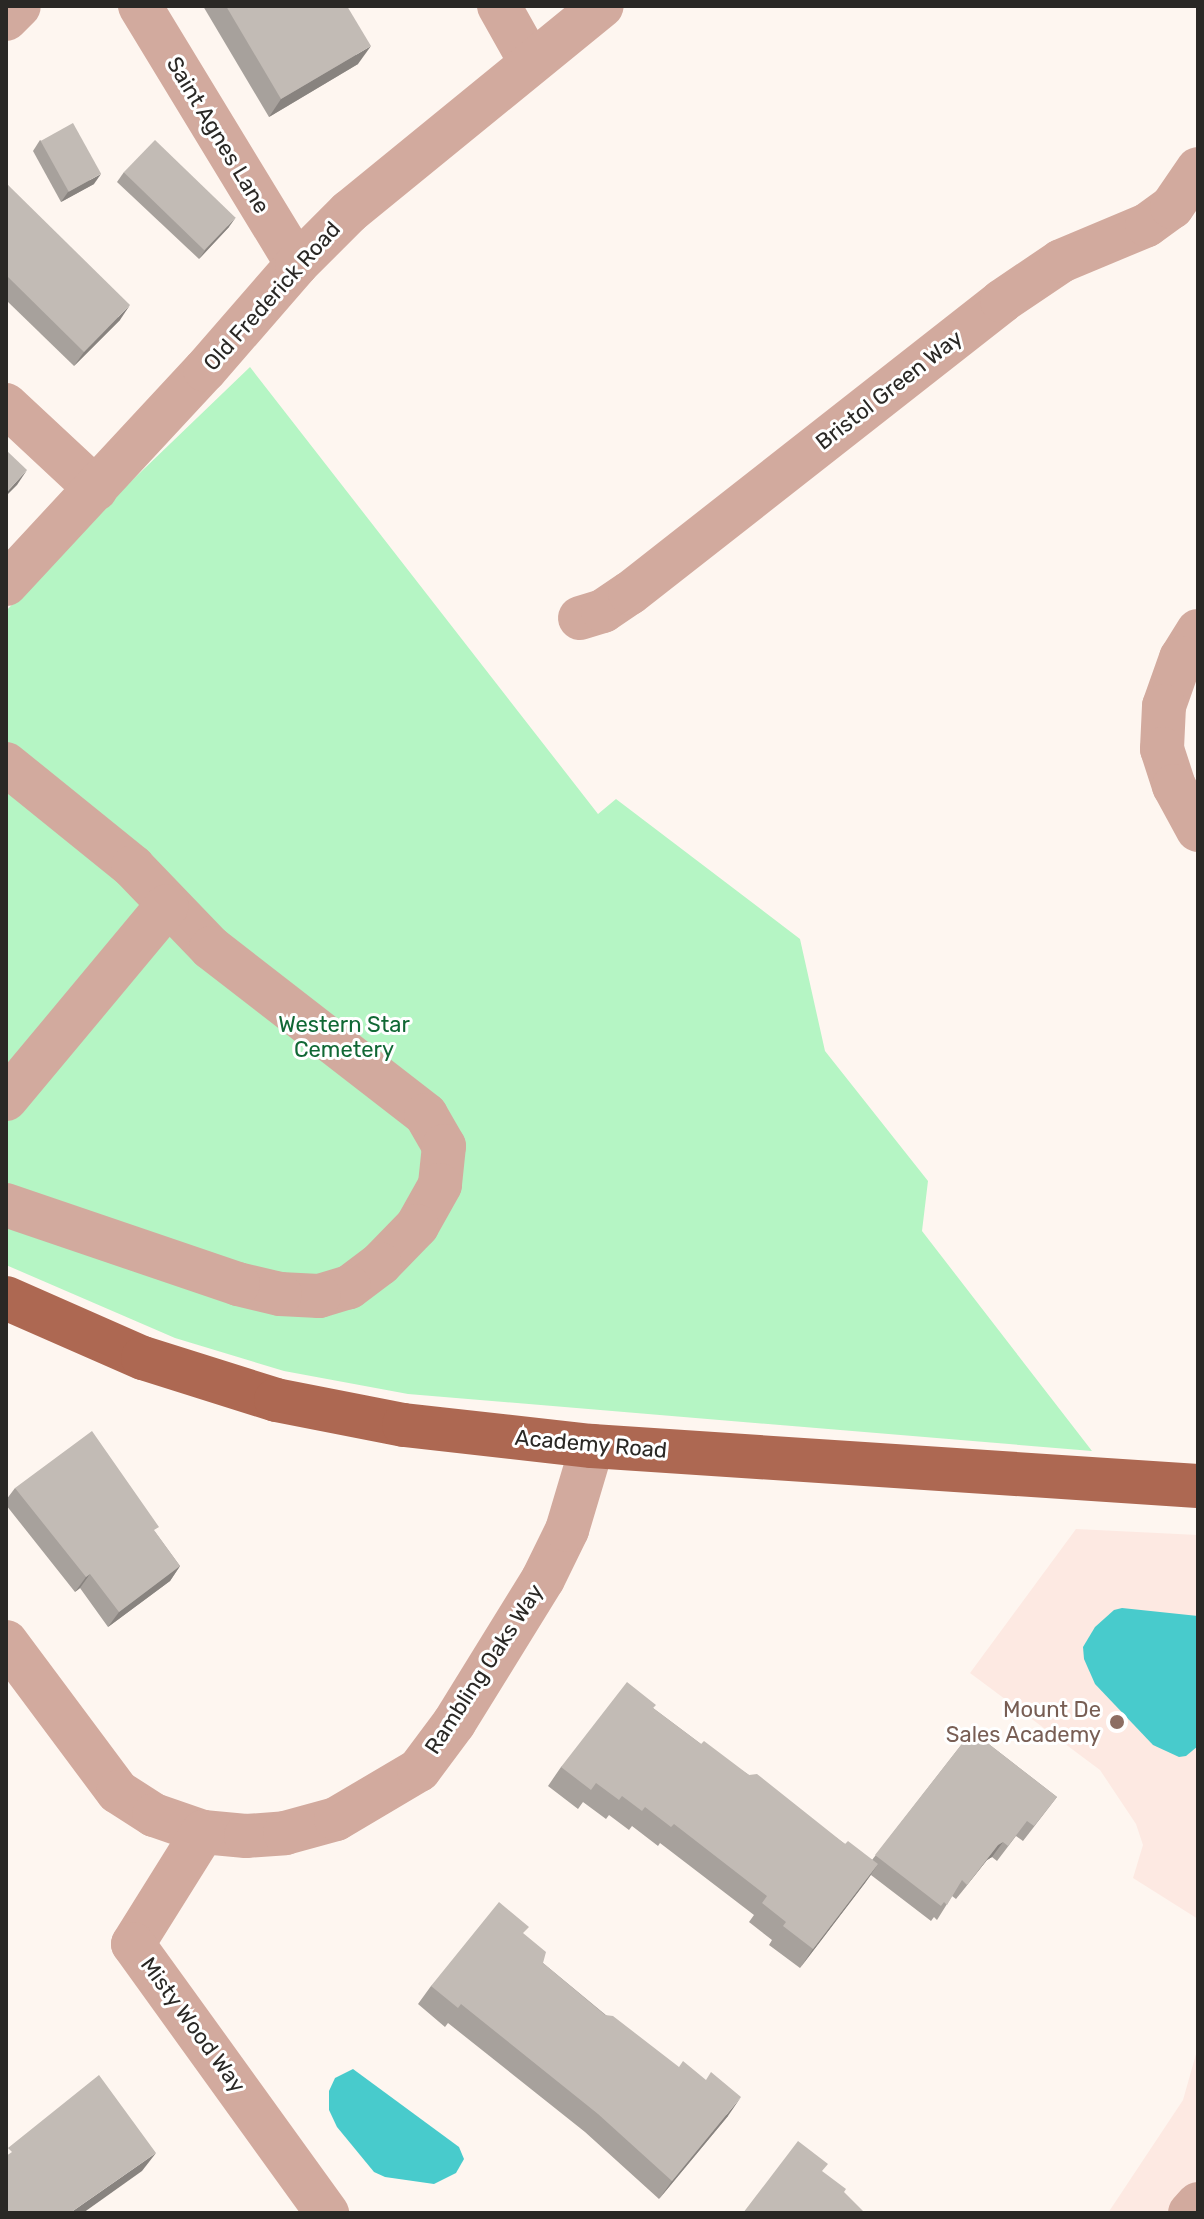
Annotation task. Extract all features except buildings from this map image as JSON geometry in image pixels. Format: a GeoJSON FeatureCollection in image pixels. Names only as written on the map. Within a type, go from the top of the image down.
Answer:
{"type":"FeatureCollection","features":[{"type":"Feature","properties":{"kind":"main road","name":"Academy Road"},"geometry":{"type":"LineString","coordinates":[[6,1298],[143,1358],[276,1400],[404,1425],[592,1446],[1198,1486]]}},
{"type":"Feature","properties":{"kind":"street"},"geometry":{"type":"LineString","coordinates":[[6,19],[19,6]]}},
{"type":"Feature","properties":{"kind":"street","name":"Saint Agnes Lane"},"geometry":{"type":"LineString","coordinates":[[140,6],[297,264]]}},
{"type":"Feature","properties":{"kind":"street"},"geometry":{"type":"LineString","coordinates":[[499,6],[531,63]]}},
{"type":"Feature","properties":{"kind":"street","name":"Old Frederick Road"},"geometry":{"type":"LineString","coordinates":[[6,584],[96,489],[297,264],[349,212],[602,6]]}},
{"type":"Feature","properties":{"kind":"street","name":"Bristol Green Way"},"geometry":{"type":"LineString","coordinates":[[580,618],[603,611],[630,593],[1002,301],[1061,261],[1147,225],[1172,207],[1198,169]]}},
{"type":"Feature","properties":{"kind":"street"},"geometry":{"type":"LineString","coordinates":[[6,405],[96,489]]}},
{"type":"Feature","properties":{"kind":"street"},"geometry":{"type":"LineString","coordinates":[[1198,631],[1181,658],[1164,706],[1162,749],[1174,786],[1198,830]]}},
{"type":"Feature","properties":{"kind":"street"},"geometry":{"type":"LineString","coordinates":[[6,764],[133,867],[167,906],[211,948],[426,1115],[444,1146],[440,1185],[417,1226],[380,1264],[349,1287],[319,1296],[280,1294],[238,1284],[6,1205]]}},
{"type":"Feature","properties":{"kind":"street"},"geometry":{"type":"LineString","coordinates":[[6,1099],[167,906]]}},
{"type":"Feature","properties":{"kind":"street","name":"Rambling Oaks Way"},"geometry":{"type":"LineString","coordinates":[[6,1642],[118,1792],[154,1815],[203,1832],[246,1836],[285,1833],[336,1819],[419,1770],[454,1723],[543,1579],[567,1530],[592,1446]]}},
{"type":"Feature","properties":{"kind":"street","name":"Misty Wood Way"},"geometry":{"type":"LineString","coordinates":[[203,1832],[133,1944],[327,2213]]}},
{"type":"Feature","properties":{"kind":"street"},"geometry":{"type":"LineString","coordinates":[[1190,2213],[1198,2204]]}},
{"type":"Feature","properties":{"kind":"shaded area","name":"Mount De Sales Academy"},"geometry":{"type":"Polygon","coordinates":[[[1076,1529],[1198,1535],[1198,1919],[1133,1878],[1143,1845],[1136,1824],[1100,1770],[970,1673],[1076,1529]]]}},
{"type":"Feature","properties":{"kind":"shaded area"},"geometry":{"type":"Polygon","coordinates":[[[1198,2047],[1198,2213],[1108,2213],[1183,2100],[1198,2047]]]}},
{"type":"Feature","properties":{"kind":"green space","name":"Western Star Cemetery"},"geometry":{"type":"Polygon","coordinates":[[[250,367],[598,814],[616,799],[800,939],[825,1051],[928,1181],[922,1231],[1092,1451],[408,1394],[284,1371],[175,1338],[6,1265],[6,611],[120,492],[250,367]]]}},
{"type":"Feature","properties":{"kind":"water"},"geometry":{"type":"Polygon","coordinates":[[[1122,1608],[1198,1616],[1198,1746],[1186,1756],[1179,1757],[1153,1745],[1095,1684],[1084,1659],[1083,1647],[1095,1627],[1114,1610],[1122,1608]]]}},
{"type":"Feature","properties":{"kind":"water"},"geometry":{"type":"Polygon","coordinates":[[[353,2069],[459,2147],[464,2159],[456,2173],[434,2184],[385,2177],[374,2172],[337,2127],[329,2110],[329,2091],[335,2078],[353,2069]]]}},
{"type":"Feature","properties":{"kind":"place","name":"Mount De Sales Academy"},"geometry":{"type":"Point","coordinates":[1117,1722]}}]}
